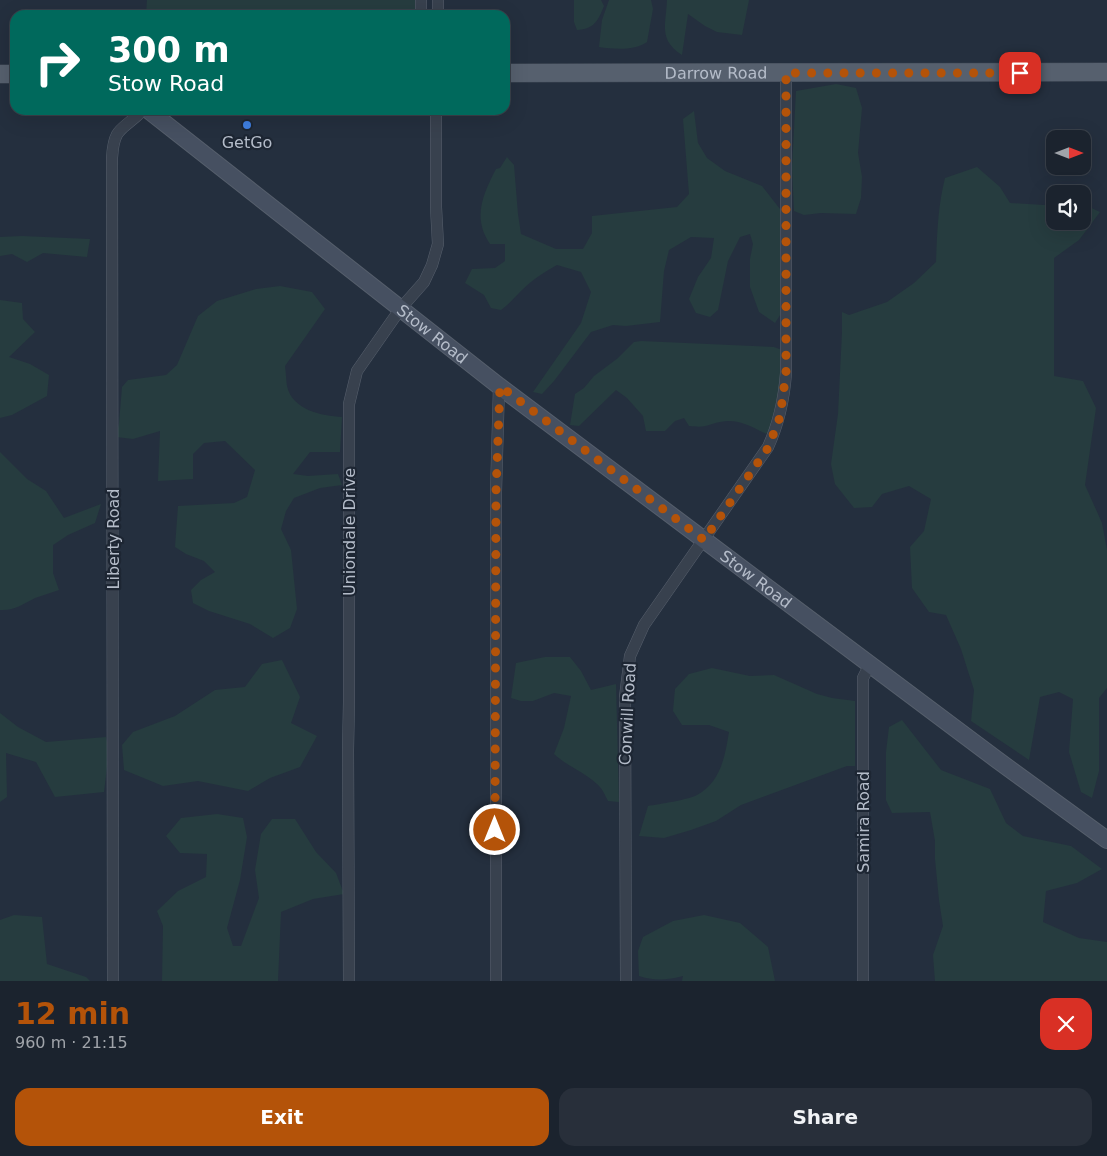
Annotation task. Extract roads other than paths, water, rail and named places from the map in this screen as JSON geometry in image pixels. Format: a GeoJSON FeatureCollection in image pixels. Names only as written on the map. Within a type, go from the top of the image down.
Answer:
{"type":"FeatureCollection","features":[{"type":"Feature","properties":{"kind":"main road","name":"Darrow Road"},"geometry":{"type":"LineString","coordinates":[[510,73],[1107,72]]}},
{"type":"Feature","properties":{"kind":"street","name":"Conwill Road"},"geometry":{"type":"LineString","coordinates":[[626,981],[625,697],[630,656],[644,625],[768,448],[777,428],[783,403],[786,373],[786,73]]}},
{"type":"Feature","properties":{"kind":"street","name":"Liberty Road"},"geometry":{"type":"LineString","coordinates":[[113,981],[112,158],[113,144],[117,133],[137,115]]}},
{"type":"Feature","properties":{"kind":"street","name":"Stow Road"},"geometry":{"type":"LineString","coordinates":[[154,115],[500,386],[1107,840]]}},
{"type":"Feature","properties":{"kind":"street","name":"Uniondale Drive"},"geometry":{"type":"LineString","coordinates":[[349,981],[349,404],[357,371],[402,308],[424,282],[438,244],[436,115]]}},
{"type":"Feature","properties":{"kind":"street"},"geometry":{"type":"LineString","coordinates":[[496,981],[496,492],[500,386]]}},
{"type":"Feature","properties":{"kind":"street","name":"Samira Road"},"geometry":{"type":"LineString","coordinates":[[863,981],[863,687],[865,673],[870,664]]}},
{"type":"Feature","properties":{"kind":"place","name":"GetGo"},"geometry":{"type":"Point","coordinates":[247,125]}}]}
